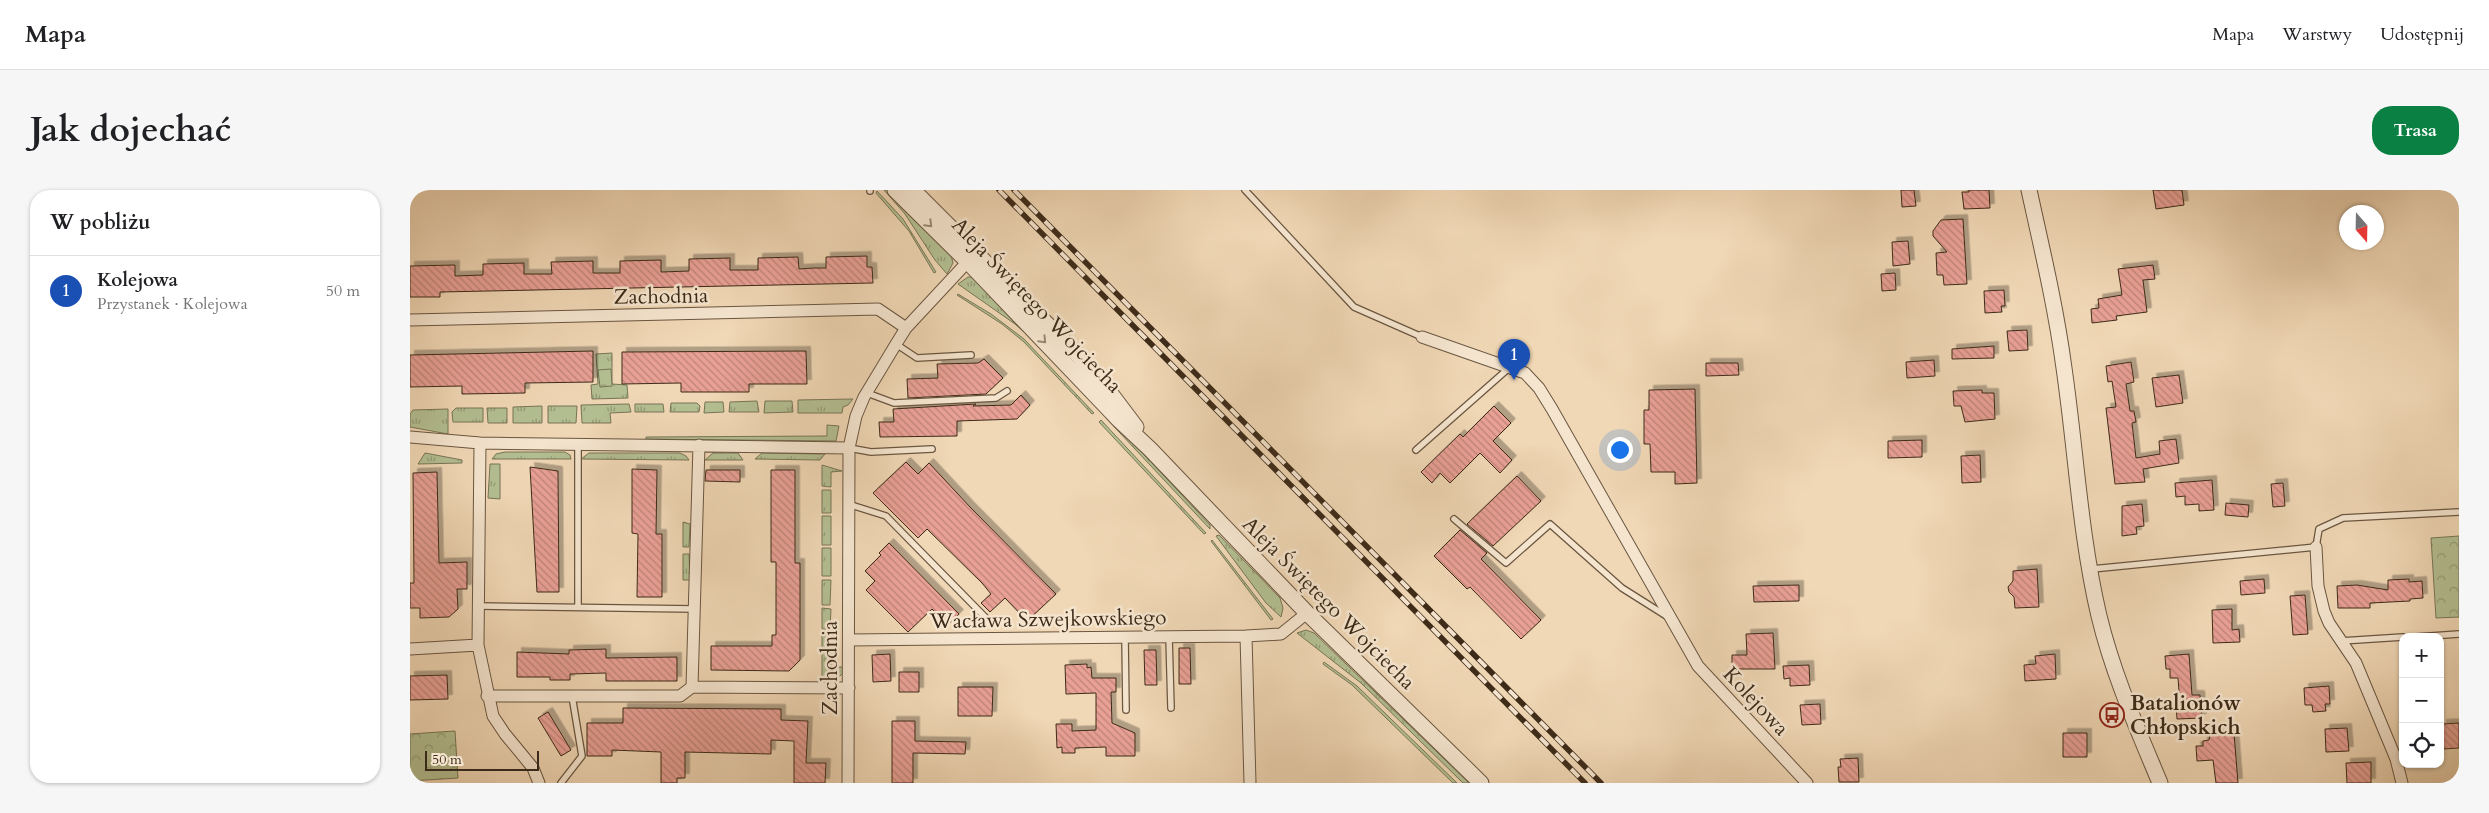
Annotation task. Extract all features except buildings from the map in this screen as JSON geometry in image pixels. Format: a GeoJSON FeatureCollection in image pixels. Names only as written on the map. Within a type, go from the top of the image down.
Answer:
{"type":"FeatureCollection","features":[{"type":"Feature","properties":{"kind":"street","name":"Aleja Świętego Wojciecha"},"geometry":{"type":"LineString","coordinates":[[895,190],[972,257],[1099,378],[1150,449],[1307,613],[1481,783]]}},
{"type":"Feature","properties":{"kind":"street","name":"Aleja Świętego Wojciecha"},"geometry":{"type":"LineString","coordinates":[[913,190],[972,257]]}},
{"type":"Feature","properties":{"kind":"street"},"geometry":{"type":"LineString","coordinates":[[2029,190],[2052,294],[2065,369],[2090,570],[2112,661],[2127,706],[2160,783]]}},
{"type":"Feature","properties":{"kind":"street","name":"Zachodnia"},"geometry":{"type":"LineString","coordinates":[[848,783],[849,448],[856,416],[867,393],[906,328],[972,257]]}},
{"type":"Feature","properties":{"kind":"street","name":"Zachodnia"},"geometry":{"type":"LineString","coordinates":[[410,320],[878,309],[906,328]]}},
{"type":"Feature","properties":{"kind":"street","name":"Kolejowa"},"geometry":{"type":"LineString","coordinates":[[1422,336],[1525,373],[1543,395],[1698,666],[1808,783]]}},
{"type":"Feature","properties":{"kind":"street"},"geometry":{"type":"LineString","coordinates":[[410,437],[480,444],[849,448]]}},
{"type":"Feature","properties":{"kind":"street"},"geometry":{"type":"LineString","coordinates":[[480,444],[480,606],[478,646],[493,716],[533,768],[539,783]]}},
{"type":"Feature","properties":{"kind":"street"},"geometry":{"type":"LineString","coordinates":[[692,687],[700,445]]}},
{"type":"Feature","properties":{"kind":"street"},"geometry":{"type":"LineString","coordinates":[[2316,547],[2320,599],[2329,623],[2356,663],[2396,759],[2402,783]]}},
{"type":"Feature","properties":{"kind":"street","name":"Wacława Szwejkowskiego"},"geometry":{"type":"LineString","coordinates":[[849,640],[1246,636],[1282,634],[1307,613]]}},
{"type":"Feature","properties":{"kind":"street"},"geometry":{"type":"LineString","coordinates":[[1246,636],[1250,783]]}},
{"type":"Feature","properties":{"kind":"street"},"geometry":{"type":"LineString","coordinates":[[410,649],[478,646]]}},
{"type":"Feature","properties":{"kind":"street"},"geometry":{"type":"LineString","coordinates":[[488,696],[680,696],[692,687],[848,688]]}},
{"type":"Feature","properties":{"kind":"lane"},"geometry":{"type":"LineString","coordinates":[[1245,190],[1354,307],[1422,336]]}},
{"type":"Feature","properties":{"kind":"lane"},"geometry":{"type":"LineString","coordinates":[[896,344],[916,358],[971,355]]}},
{"type":"Feature","properties":{"kind":"lane"},"geometry":{"type":"LineString","coordinates":[[1416,450],[1510,367]]}},
{"type":"Feature","properties":{"kind":"lane"},"geometry":{"type":"LineString","coordinates":[[867,393],[894,403],[996,398],[1007,391]]}},
{"type":"Feature","properties":{"kind":"lane"},"geometry":{"type":"LineString","coordinates":[[578,444],[578,607]]}},
{"type":"Feature","properties":{"kind":"lane"},"geometry":{"type":"LineString","coordinates":[[849,448],[871,452],[932,450]]}},
{"type":"Feature","properties":{"kind":"lane"},"geometry":{"type":"LineString","coordinates":[[848,504],[886,516],[986,618]]}},
{"type":"Feature","properties":{"kind":"lane"},"geometry":{"type":"LineString","coordinates":[[2090,570],[2316,547],[2319,529],[2342,518],[2459,512]]}},
{"type":"Feature","properties":{"kind":"lane"},"geometry":{"type":"LineString","coordinates":[[1454,519],[1506,563],[1550,524],[1622,588],[1670,618]]}},
{"type":"Feature","properties":{"kind":"lane"},"geometry":{"type":"LineString","coordinates":[[480,606],[695,609]]}},
{"type":"Feature","properties":{"kind":"lane"},"geometry":{"type":"LineString","coordinates":[[2444,635],[2459,634]]}},
{"type":"Feature","properties":{"kind":"lane"},"geometry":{"type":"LineString","coordinates":[[1169,636],[1170,708]]}},
{"type":"Feature","properties":{"kind":"lane"},"geometry":{"type":"LineString","coordinates":[[1125,637],[1126,710]]}},
{"type":"Feature","properties":{"kind":"lane"},"geometry":{"type":"LineString","coordinates":[[2341,641],[2399,638]]}},
{"type":"Feature","properties":{"kind":"lane"},"geometry":{"type":"LineString","coordinates":[[561,783],[582,756],[572,696]]}},
{"type":"Feature","properties":{"kind":"green space"},"geometry":{"type":"Polygon","coordinates":[[[884,190],[888,190],[950,251],[953,263],[947,274],[935,260],[905,214],[884,190]]]}},
{"type":"Feature","properties":{"kind":"green space"},"geometry":{"type":"Polygon","coordinates":[[[877,191],[903,219],[936,272],[934,273],[909,231],[876,193],[877,191]]]}},
{"type":"Feature","properties":{"kind":"green space"},"geometry":{"type":"Polygon","coordinates":[[[968,277],[973,277],[1030,337],[1015,324],[958,284],[968,277]]]}},
{"type":"Feature","properties":{"kind":"green space"},"geometry":{"type":"Polygon","coordinates":[[[958,294],[991,314],[1024,339],[1094,413],[1092,414],[1024,342],[1002,324],[958,294]]]}},
{"type":"Feature","properties":{"kind":"green space"},"geometry":{"type":"Polygon","coordinates":[[[612,353],[612,384],[627,385],[628,398],[592,399],[591,385],[598,384],[596,354],[612,353]]]}},
{"type":"Feature","properties":{"kind":"green space"},"geometry":{"type":"Polygon","coordinates":[[[611,369],[612,386],[600,387],[598,370],[611,369]]]}},
{"type":"Feature","properties":{"kind":"green space"},"geometry":{"type":"Polygon","coordinates":[[[853,399],[848,405],[843,407],[842,413],[798,413],[798,400],[853,399]]]}},
{"type":"Feature","properties":{"kind":"green space"},"geometry":{"type":"Polygon","coordinates":[[[757,401],[759,412],[729,412],[730,402],[757,401]]]}},
{"type":"Feature","properties":{"kind":"green space"},"geometry":{"type":"Polygon","coordinates":[[[765,401],[792,401],[793,412],[764,413],[765,401]]]}},
{"type":"Feature","properties":{"kind":"green space"},"geometry":{"type":"Polygon","coordinates":[[[705,402],[723,402],[724,412],[704,413],[705,402]]]}},
{"type":"Feature","properties":{"kind":"green space"},"geometry":{"type":"Polygon","coordinates":[[[671,403],[697,403],[700,406],[699,412],[670,412],[671,403]]]}},
{"type":"Feature","properties":{"kind":"green space"},"geometry":{"type":"Polygon","coordinates":[[[629,404],[631,412],[610,413],[611,423],[582,423],[581,405],[629,404]]]}},
{"type":"Feature","properties":{"kind":"green space"},"geometry":{"type":"Polygon","coordinates":[[[635,404],[663,404],[664,412],[635,412],[635,404]]]}},
{"type":"Feature","properties":{"kind":"green space"},"geometry":{"type":"Polygon","coordinates":[[[542,406],[542,423],[513,423],[513,407],[542,406]]]}},
{"type":"Feature","properties":{"kind":"green space"},"geometry":{"type":"Polygon","coordinates":[[[548,406],[577,406],[576,423],[548,423],[548,406]]]}},
{"type":"Feature","properties":{"kind":"green space"},"geometry":{"type":"Polygon","coordinates":[[[456,408],[483,408],[483,422],[453,422],[452,412],[456,408]]]}},
{"type":"Feature","properties":{"kind":"green space"},"geometry":{"type":"Polygon","coordinates":[[[487,408],[507,408],[507,423],[488,423],[487,408]]]}},
{"type":"Feature","properties":{"kind":"green space"},"geometry":{"type":"Polygon","coordinates":[[[448,409],[448,434],[410,427],[410,414],[413,410],[448,409]]]}},
{"type":"Feature","properties":{"kind":"green space"},"geometry":{"type":"Polygon","coordinates":[[[1108,416],[1210,525],[1210,529],[1105,417],[1108,416]]]}},
{"type":"Feature","properties":{"kind":"green space"},"geometry":{"type":"Polygon","coordinates":[[[1101,420],[1206,533],[1204,534],[1099,422],[1101,420]]]}},
{"type":"Feature","properties":{"kind":"green space"},"geometry":{"type":"Polygon","coordinates":[[[827,425],[839,426],[836,441],[646,439],[646,437],[827,436],[827,425]]]}},
{"type":"Feature","properties":{"kind":"green space"},"geometry":{"type":"Polygon","coordinates":[[[505,452],[565,452],[570,455],[571,459],[492,459],[496,454],[505,452]]]}},
{"type":"Feature","properties":{"kind":"green space"},"geometry":{"type":"Polygon","coordinates":[[[425,453],[462,460],[462,463],[418,464],[425,453]]]}},
{"type":"Feature","properties":{"kind":"green space"},"geometry":{"type":"Polygon","coordinates":[[[589,453],[680,453],[689,460],[581,459],[589,453]]]}},
{"type":"Feature","properties":{"kind":"green space"},"geometry":{"type":"Polygon","coordinates":[[[713,453],[738,453],[743,460],[705,460],[713,453]]]}},
{"type":"Feature","properties":{"kind":"green space"},"geometry":{"type":"Polygon","coordinates":[[[762,453],[825,454],[820,460],[755,459],[762,453]]]}},
{"type":"Feature","properties":{"kind":"green space"},"geometry":{"type":"Polygon","coordinates":[[[490,464],[500,464],[500,499],[488,498],[490,464]]]}},
{"type":"Feature","properties":{"kind":"green space"},"geometry":{"type":"Polygon","coordinates":[[[822,465],[842,471],[831,472],[831,487],[822,486],[822,465]]]}},
{"type":"Feature","properties":{"kind":"green space"},"geometry":{"type":"Polygon","coordinates":[[[822,490],[831,490],[831,513],[822,513],[822,490]]]}},
{"type":"Feature","properties":{"kind":"green space"},"geometry":{"type":"Polygon","coordinates":[[[822,516],[831,516],[831,545],[822,545],[822,516]]]}},
{"type":"Feature","properties":{"kind":"green space"},"geometry":{"type":"Polygon","coordinates":[[[683,522],[690,524],[689,547],[683,547],[683,522]]]}},
{"type":"Feature","properties":{"kind":"green space"},"geometry":{"type":"Polygon","coordinates":[[[1219,535],[1280,598],[1283,608],[1281,617],[1266,603],[1216,536],[1219,535]]]}},
{"type":"Feature","properties":{"kind":"green space"},"geometry":{"type":"Polygon","coordinates":[[[2459,536],[2459,617],[2436,618],[2431,538],[2459,536]]]}},
{"type":"Feature","properties":{"kind":"green space"},"geometry":{"type":"Polygon","coordinates":[[[1212,540],[1273,619],[1271,620],[1212,540]]]}},
{"type":"Feature","properties":{"kind":"green space"},"geometry":{"type":"Polygon","coordinates":[[[822,548],[831,548],[831,576],[822,576],[822,548]]]}},
{"type":"Feature","properties":{"kind":"green space"},"geometry":{"type":"Polygon","coordinates":[[[683,554],[689,554],[690,580],[683,580],[683,554]]]}},
{"type":"Feature","properties":{"kind":"green space"},"geometry":{"type":"Polygon","coordinates":[[[822,580],[831,580],[830,605],[822,605],[822,580]]]}},
{"type":"Feature","properties":{"kind":"green space"},"geometry":{"type":"Polygon","coordinates":[[[822,608],[831,609],[830,629],[822,629],[822,608]]]}},
{"type":"Feature","properties":{"kind":"green space"},"geometry":{"type":"Polygon","coordinates":[[[1306,630],[1314,633],[1469,783],[1463,783],[1361,683],[1297,633],[1306,630]]]}},
{"type":"Feature","properties":{"kind":"green space"},"geometry":{"type":"Polygon","coordinates":[[[830,632],[831,667],[842,667],[843,673],[834,682],[822,682],[822,633],[830,632]]]}},
{"type":"Feature","properties":{"kind":"green space"},"geometry":{"type":"Polygon","coordinates":[[[1324,662],[1357,686],[1457,783],[1453,783],[1352,685],[1323,664],[1324,662]]]}},
{"type":"Feature","properties":{"kind":"green space"},"geometry":{"type":"Polygon","coordinates":[[[455,731],[458,778],[410,781],[410,734],[455,731]]]}},
{"type":"Feature","properties":{"kind":"railway"},"geometry":{"type":"LineString","coordinates":[[999,190],[1585,783]]}},
{"type":"Feature","properties":{"kind":"railway"},"geometry":{"type":"LineString","coordinates":[[1014,190],[1601,783]]}},
{"type":"Feature","properties":{"kind":"place","name":"Kolejowa"},"geometry":{"type":"Point","coordinates":[1514,380]}},
{"type":"Feature","properties":{"kind":"place","name":"Batalionów Chłopskich"},"geometry":{"type":"Point","coordinates":[2112,715]}}]}
